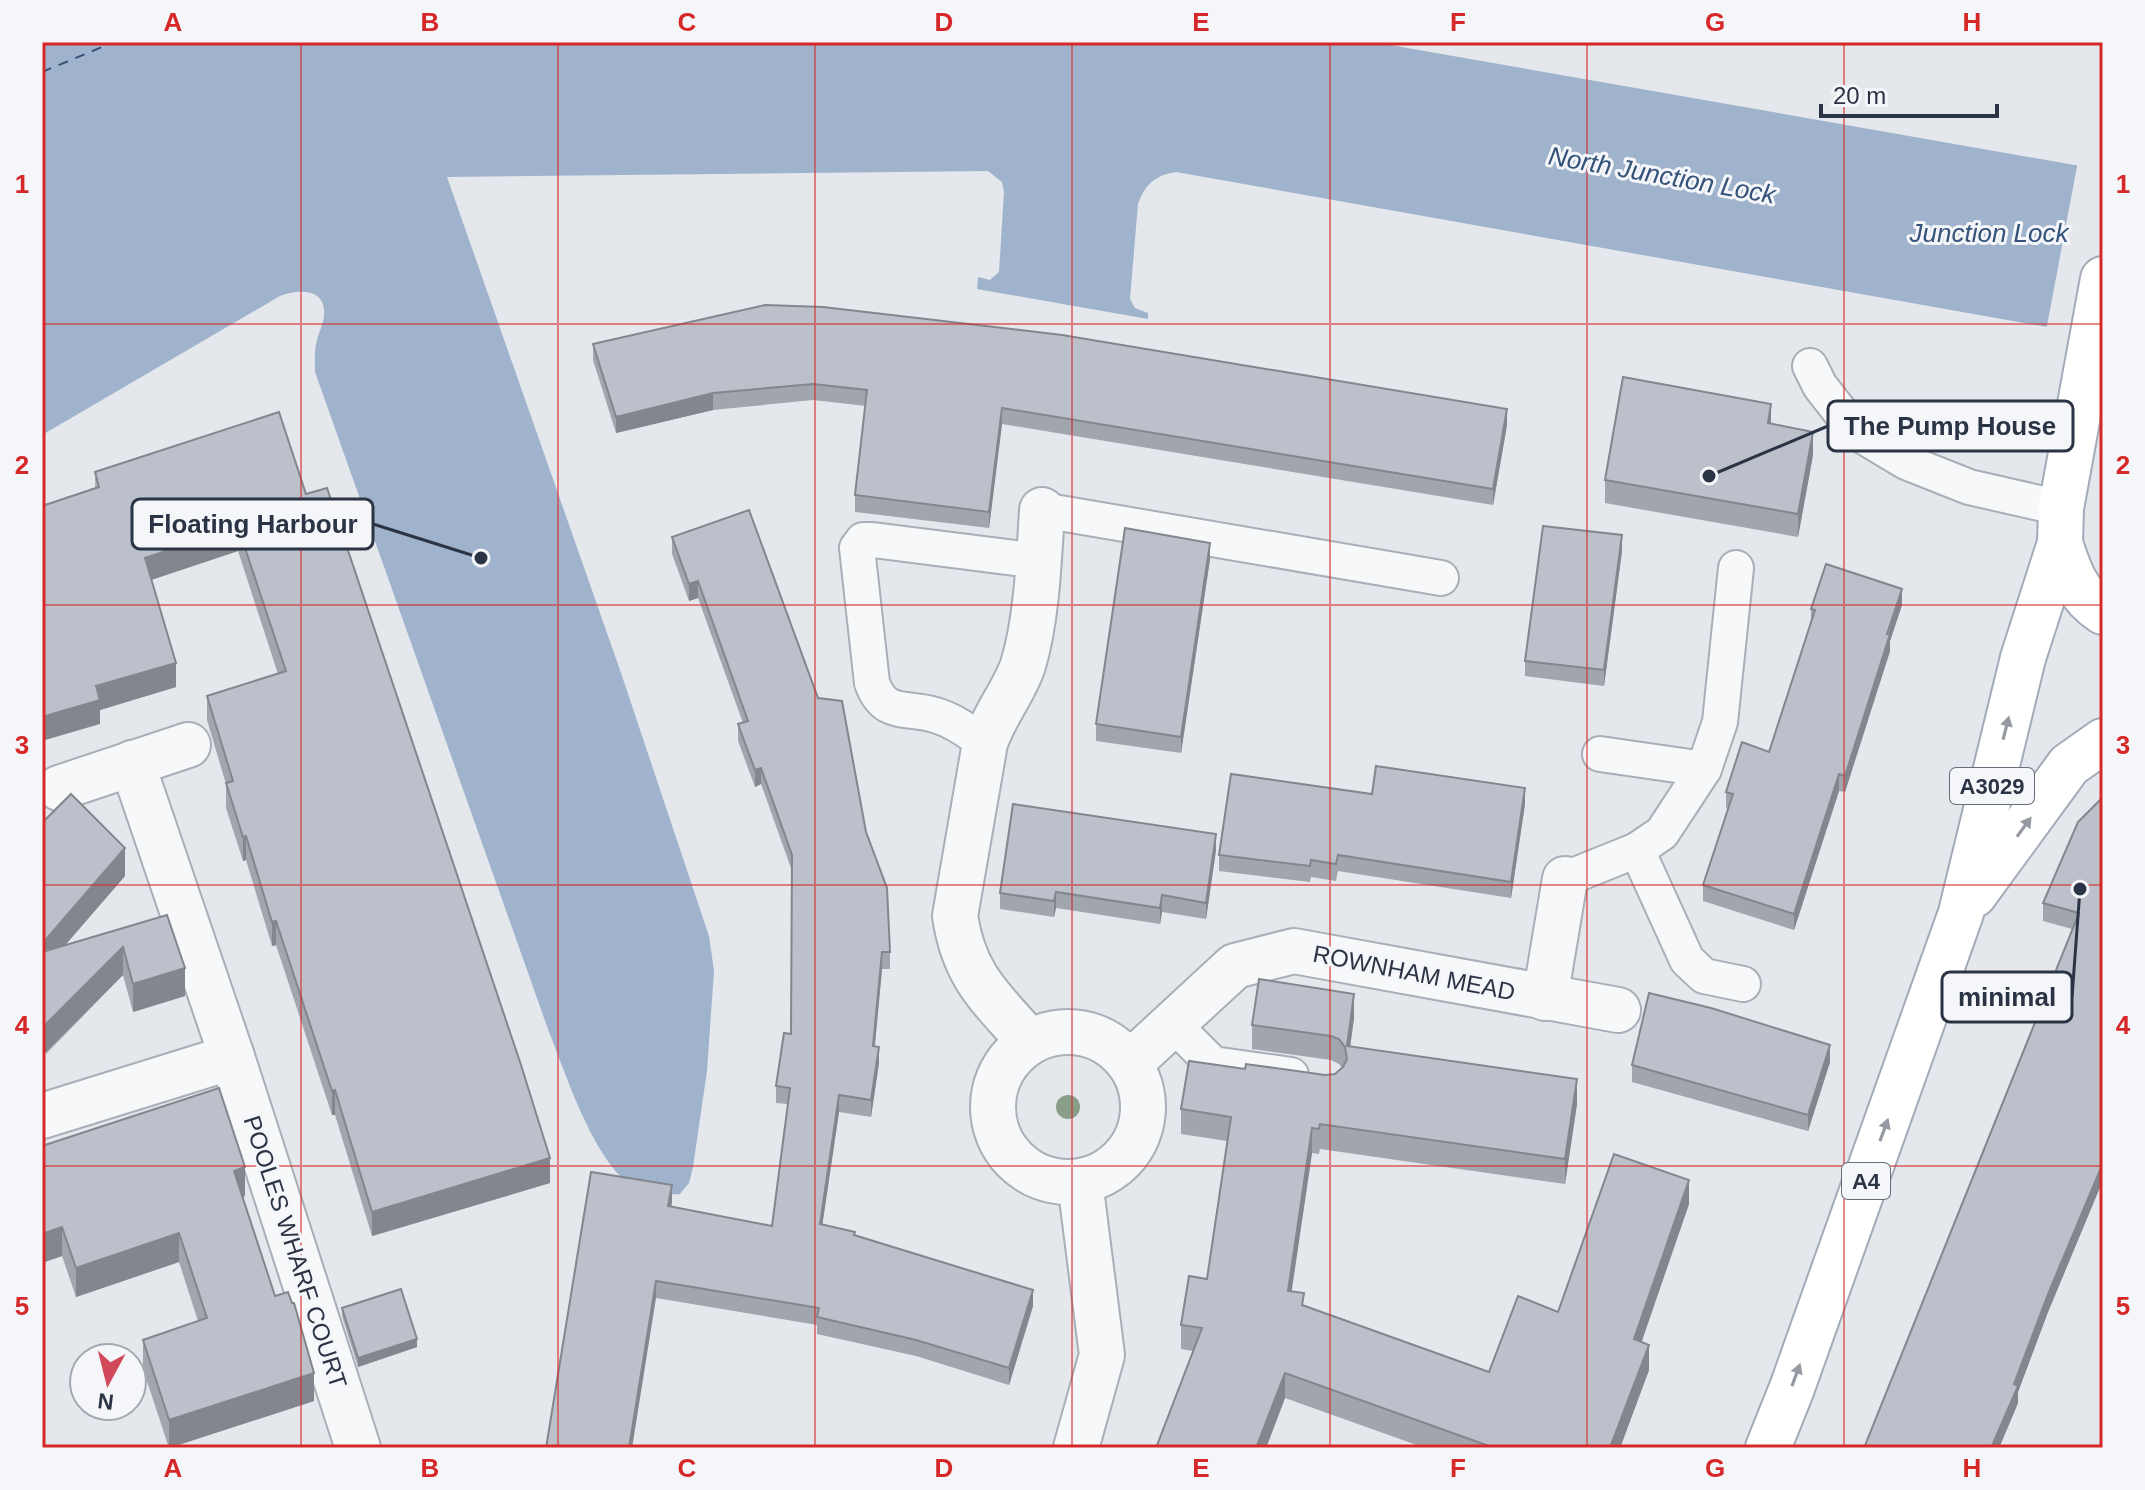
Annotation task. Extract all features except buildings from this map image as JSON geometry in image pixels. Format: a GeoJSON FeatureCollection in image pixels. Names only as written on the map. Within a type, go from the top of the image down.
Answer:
{"type":"FeatureCollection","features":[{"type":"Feature","properties":{"kind":"main road","name":"A3029"},"geometry":{"type":"LineString","coordinates":[[1961,913],[2023,658],[2060,526],[2103,279]]}},
{"type":"Feature","properties":{"kind":"main road"},"geometry":{"type":"LineString","coordinates":[[2060,526],[2073,582],[2093,606],[2103,612]]}},
{"type":"Feature","properties":{"kind":"main road","name":"A4"},"geometry":{"type":"LineString","coordinates":[[1768,1448],[1961,913],[2069,765],[2103,741]]}},
{"type":"Feature","properties":{"kind":"street"},"geometry":{"type":"LineString","coordinates":[[1029,1041],[976,982],[959,940],[955,916],[985,743],[991,723],[1023,665],[1039,561],[1042,510]]}},
{"type":"Feature","properties":{"kind":"street"},"geometry":{"type":"LineString","coordinates":[[59,788],[188,745]]}},
{"type":"Feature","properties":{"kind":"street","name":"POOLES WHARF COURT"},"geometry":{"type":"LineString","coordinates":[[132,763],[232,1057],[358,1448]]}},
{"type":"Feature","properties":{"kind":"street","name":"ROWNHAM MEAD"},"geometry":{"type":"LineString","coordinates":[[1545,998],[1565,879]]}},
{"type":"Feature","properties":{"kind":"street","name":"ROWNHAM MEAD"},"geometry":{"type":"LineString","coordinates":[[1130,1063],[1235,966],[1294,951],[1618,1010]]}},
{"type":"Feature","properties":{"kind":"street"},"geometry":{"type":"LineString","coordinates":[[1056,1032],[1095,1036],[1117,1048],[1130,1063],[1142,1087],[1144,1117],[1137,1137],[1121,1162],[1098,1176],[1080,1182],[1047,1180],[1024,1168],[1007,1151],[995,1127],[993,1098],[1000,1073],[1013,1054],[1029,1041],[1056,1032]]}},
{"type":"Feature","properties":{"kind":"street"},"geometry":{"type":"LineString","coordinates":[[42,1116],[232,1057]]}},
{"type":"Feature","properties":{"kind":"street"},"geometry":{"type":"LineString","coordinates":[[1076,1448],[1102,1355],[1080,1182]]}},
{"type":"Feature","properties":{"kind":"lane"},"geometry":{"type":"LineString","coordinates":[[1810,366],[1820,386],[1856,432],[1906,462],[2060,526]]}},
{"type":"Feature","properties":{"kind":"lane"},"geometry":{"type":"LineString","coordinates":[[1042,510],[1441,578]]}},
{"type":"Feature","properties":{"kind":"lane"},"geometry":{"type":"LineString","coordinates":[[985,743],[949,720],[933,714],[896,709],[879,698],[872,683],[857,548],[863,540],[873,540],[1039,561]]}},
{"type":"Feature","properties":{"kind":"lane"},"geometry":{"type":"LineString","coordinates":[[1565,879],[1637,850],[1662,833],[1704,769],[1720,722],[1736,568]]}},
{"type":"Feature","properties":{"kind":"lane"},"geometry":{"type":"LineString","coordinates":[[1600,754],[1704,769]]}},
{"type":"Feature","properties":{"kind":"lane"},"geometry":{"type":"LineString","coordinates":[[1637,850],[1687,960],[1704,976],[1743,984]]}},
{"type":"Feature","properties":{"kind":"lane"},"geometry":{"type":"LineString","coordinates":[[1171,1022],[1213,1064],[1327,1080]]}},
{"type":"Feature","properties":{"kind":"water"},"geometry":{"type":"Polygon","coordinates":[[[42,42],[1373,42],[2103,170],[2103,337],[1176,172],[1152,182],[1138,204],[1130,299],[1135,308],[1148,313],[1148,319],[977,289],[978,277],[990,280],[999,272],[1004,192],[1002,182],[988,171],[447,177],[620,670],[709,936],[714,971],[707,1071],[693,1167],[689,1183],[680,1194],[655,1193],[631,1185],[617,1173],[605,1156],[572,1092],[549,1032],[315,372],[316,344],[324,317],[320,299],[302,292],[280,296],[42,435],[42,42]]]}},
{"type":"Feature","properties":{"kind":"pier"},"geometry":{"type":"Polygon","coordinates":[[[2078,161],[2103,166],[2103,341],[2046,331],[2078,161]]]}},
{"type":"Feature","properties":{"kind":"ferry route"},"geometry":{"type":"LineString","coordinates":[[42,72],[114,42]]}},
{"type":"Feature","properties":{"kind":"place","name":"The Pump House"},"geometry":{"type":"Point","coordinates":[1709,476]}},
{"type":"Feature","properties":{"kind":"place","name":"Floating Harbour"},"geometry":{"type":"Point","coordinates":[481,558]}},
{"type":"Feature","properties":{"kind":"place","name":"minimal"},"geometry":{"type":"Point","coordinates":[2080,889]}},
{"type":"Feature","properties":{"kind":"water label","name":"North Junction Lock"},"geometry":{"type":"Point","coordinates":[1662,175]}},
{"type":"Feature","properties":{"kind":"water label","name":"Junction Lock"},"geometry":{"type":"Point","coordinates":[1989,233]}}]}
